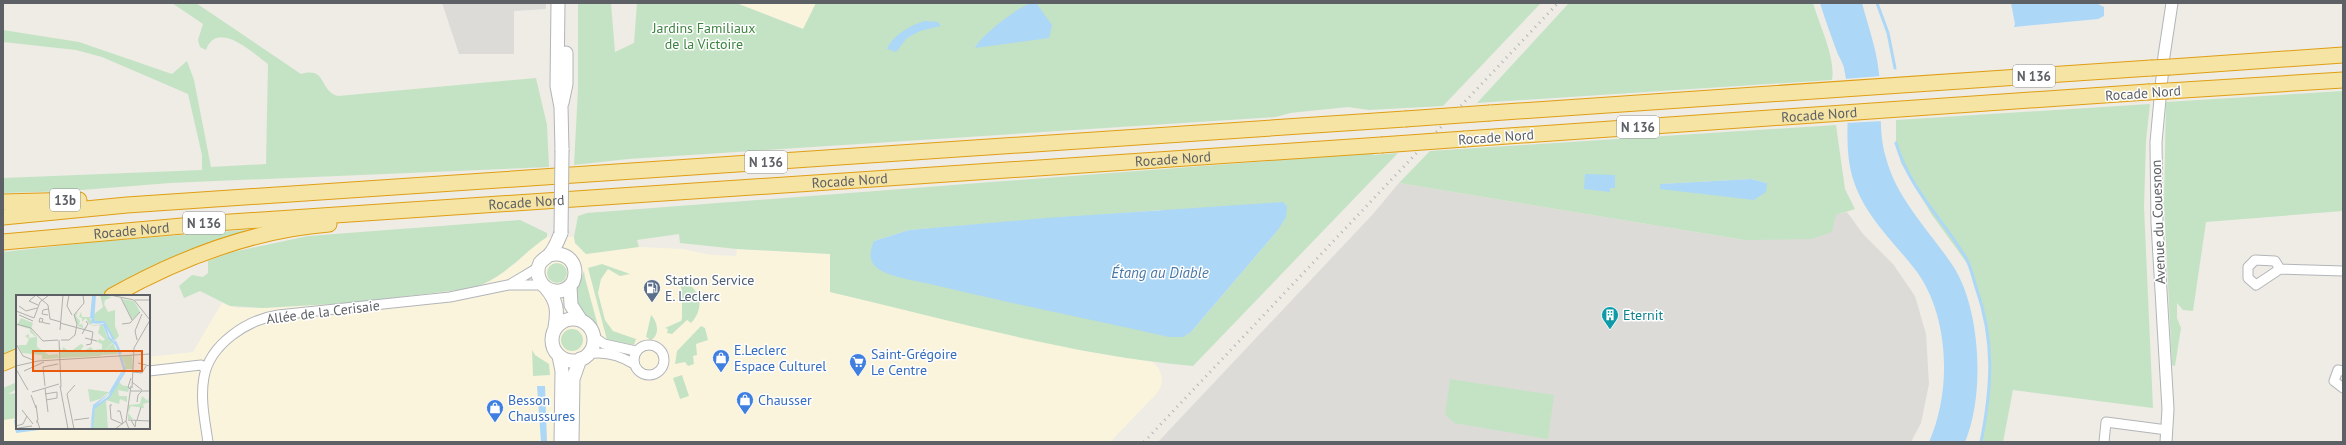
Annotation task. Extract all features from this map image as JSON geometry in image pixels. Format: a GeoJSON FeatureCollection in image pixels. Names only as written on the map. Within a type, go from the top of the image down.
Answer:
{"type":"FeatureCollection","features":[{"type":"Feature","properties":{"kind":"highway","name":"Rocade Nord"},"geometry":{"type":"LineString","coordinates":[[3,217],[127,205],[2343,55]]}},
{"type":"Feature","properties":{"kind":"highway","name":"Rocade Nord"},"geometry":{"type":"LineString","coordinates":[[3,242],[166,226],[2343,80]]}},
{"type":"Feature","properties":{"kind":"highway","name":"13b"},"geometry":{"type":"LineString","coordinates":[[3,202],[109,199],[127,205]]}},
{"type":"Feature","properties":{"kind":"highway"},"geometry":{"type":"LineString","coordinates":[[114,295],[157,272],[233,243],[320,225],[393,219],[406,210]]}},
{"type":"Feature","properties":{"kind":"highway"},"geometry":{"type":"LineString","coordinates":[[3,364],[16,358]]}},
{"type":"Feature","properties":{"kind":"main road"},"geometry":{"type":"LineString","coordinates":[[558,3],[557,86],[561,107],[561,233],[568,257]]}},
{"type":"Feature","properties":{"kind":"main road"},"geometry":{"type":"LineString","coordinates":[[561,107],[566,84],[566,3]]}},
{"type":"Feature","properties":{"kind":"main road"},"geometry":{"type":"LineString","coordinates":[[549,255],[561,233]]}},
{"type":"Feature","properties":{"kind":"main road"},"geometry":{"type":"LineString","coordinates":[[561,442],[562,371],[560,356],[551,342],[555,327],[557,307],[554,298],[544,286],[538,273],[539,267],[544,258],[549,255],[559,254],[568,257],[573,262],[576,272],[570,286],[571,305],[580,320],[588,325],[594,337],[593,346],[584,357],[572,379],[572,442]]}},
{"type":"Feature","properties":{"kind":"main road"},"geometry":{"type":"LineString","coordinates":[[544,286],[559,291],[570,286]]}},
{"type":"Feature","properties":{"kind":"main road"},"geometry":{"type":"LineString","coordinates":[[555,327],[568,319],[580,320]]}},
{"type":"Feature","properties":{"kind":"main road"},"geometry":{"type":"LineString","coordinates":[[560,356],[569,361],[584,357]]}},
{"type":"Feature","properties":{"kind":"street","name":"Avenue du Couesnon"},"geometry":{"type":"LineString","coordinates":[[2166,442],[2168,409],[2157,223],[2156,149],[2160,88],[2172,3]]}},
{"type":"Feature","properties":{"kind":"street","name":"Allée de la Cerisaie"},"geometry":{"type":"LineString","coordinates":[[508,285],[539,267]]}},
{"type":"Feature","properties":{"kind":"street"},"geometry":{"type":"LineString","coordinates":[[2280,269],[2343,272]]}},
{"type":"Feature","properties":{"kind":"street","name":"Allée de la Cerisaie"},"geometry":{"type":"LineString","coordinates":[[208,442],[203,405],[203,382],[206,369],[223,344],[234,334],[253,322],[269,316],[450,297],[508,285],[544,286]]}},
{"type":"Feature","properties":{"kind":"street"},"geometry":{"type":"LineString","coordinates":[[584,357],[604,353],[634,364],[642,374],[649,376],[658,373],[664,365],[662,351],[655,346],[645,346],[636,351],[604,344],[594,337]]}},
{"type":"Feature","properties":{"kind":"street"},"geometry":{"type":"LineString","coordinates":[[634,364],[636,351]]}},
{"type":"Feature","properties":{"kind":"street"},"geometry":{"type":"LineString","coordinates":[[150,371],[201,365],[206,369]]}},
{"type":"Feature","properties":{"kind":"street"},"geometry":{"type":"LineString","coordinates":[[2343,371],[2338,370],[2334,381],[2343,388]]}},
{"type":"Feature","properties":{"kind":"street"},"geometry":{"type":"LineString","coordinates":[[2104,442],[2106,422],[2167,430]]}},
{"type":"Feature","properties":{"kind":"shaded area"},"geometry":{"type":"Polygon","coordinates":[[[442,3],[546,3],[546,9],[514,11],[514,54],[459,54],[442,3]]]}},
{"type":"Feature","properties":{"kind":"shaded area"},"geometry":{"type":"Polygon","coordinates":[[[736,3],[816,3],[804,29],[736,3]]]}},
{"type":"Feature","properties":{"kind":"shaded area"},"geometry":{"type":"Polygon","coordinates":[[[1399,183],[1744,240],[1847,212],[1863,234],[1893,264],[1915,296],[1926,334],[1929,384],[1921,423],[1911,442],[1158,442],[1373,214],[1399,183]]]}},
{"type":"Feature","properties":{"kind":"shaded area"},"geometry":{"type":"Polygon","coordinates":[[[547,237],[574,237],[575,243],[586,254],[639,247],[682,249],[712,255],[736,256],[737,249],[830,254],[830,292],[1076,349],[1153,362],[1159,369],[1162,378],[1161,386],[1157,393],[1110,442],[3,442],[3,420],[16,418],[16,429],[150,429],[150,357],[193,352],[222,303],[237,308],[263,308],[349,303],[515,264],[530,249],[547,237]]]}},
{"type":"Feature","properties":{"kind":"green space"},"geometry":{"type":"Polygon","coordinates":[[[172,3],[196,3],[301,74],[309,72],[315,73],[332,93],[338,96],[536,78],[547,125],[549,167],[170,183],[69,191],[3,193],[3,178],[202,170],[202,155],[188,94],[102,57],[76,50],[3,42],[3,30],[79,42],[172,74],[187,61],[194,80],[211,167],[266,164],[268,64],[236,41],[226,38],[218,38],[211,41],[206,50],[200,47],[198,40],[203,24],[172,3]]]}},
{"type":"Feature","properties":{"kind":"green space","name":"Jardins Familiaux de la Victoire"},"geometry":{"type":"Polygon","coordinates":[[[578,3],[611,3],[615,52],[634,43],[637,3],[736,3],[803,29],[816,3],[1541,3],[1443,106],[1369,110],[1348,107],[1290,113],[1276,117],[628,159],[574,165],[578,89],[578,3]]]}},
{"type":"Feature","properties":{"kind":"green space"},"geometry":{"type":"Polygon","coordinates":[[[1569,3],[1813,3],[1832,62],[1832,80],[1477,103],[1569,3]]]}},
{"type":"Feature","properties":{"kind":"green space"},"geometry":{"type":"Polygon","coordinates":[[[2343,91],[2343,211],[2206,222],[2193,311],[2183,310],[2177,303],[2177,318],[2181,328],[2175,366],[2172,365],[2164,203],[2166,102],[2343,91]]]}},
{"type":"Feature","properties":{"kind":"green space"},"geometry":{"type":"Polygon","coordinates":[[[2150,104],[2146,141],[2144,207],[2153,408],[2013,390],[2003,442],[1982,442],[1988,405],[1991,365],[1986,320],[1969,266],[1932,215],[1901,163],[1896,143],[1896,120],[2150,104]]]}},
{"type":"Feature","properties":{"kind":"green space"},"geometry":{"type":"Polygon","coordinates":[[[1836,125],[1845,189],[1855,209],[1836,215],[1832,232],[1812,239],[1744,240],[1399,183],[1430,151],[1836,125]],[[1751,179],[1661,184],[1660,189],[1767,183],[1751,179]]]}},
{"type":"Feature","properties":{"kind":"green space"},"geometry":{"type":"Polygon","coordinates":[[[1373,153],[1373,155],[1398,153],[1193,366],[1101,354],[1056,345],[965,325],[830,292],[830,254],[737,249],[680,243],[679,234],[637,240],[639,247],[586,254],[575,243],[574,237],[578,216],[587,213],[1373,153]],[[1161,210],[909,230],[874,241],[890,274],[1028,305],[1191,332],[1278,230],[1161,210]]]}},
{"type":"Feature","properties":{"kind":"green space"},"geometry":{"type":"Polygon","coordinates":[[[520,220],[547,233],[547,237],[509,268],[490,281],[467,289],[349,303],[263,308],[230,306],[200,291],[184,298],[179,286],[192,275],[203,277],[208,273],[208,261],[228,253],[308,236],[520,220]]]}},
{"type":"Feature","properties":{"kind":"green space"},"geometry":{"type":"Polygon","coordinates":[[[245,230],[247,234],[125,283],[105,295],[16,295],[16,349],[3,355],[3,252],[94,242],[245,230]]]}},
{"type":"Feature","properties":{"kind":"green space"},"geometry":{"type":"Polygon","coordinates":[[[557,263],[564,266],[567,273],[564,280],[557,283],[550,280],[547,273],[550,266],[557,263]]]}},
{"type":"Feature","properties":{"kind":"green space"},"geometry":{"type":"Polygon","coordinates":[[[602,264],[630,274],[620,276],[608,269],[601,279],[598,293],[605,320],[613,331],[636,339],[634,345],[607,340],[588,268],[602,264]]]}},
{"type":"Feature","properties":{"kind":"green space"},"geometry":{"type":"Polygon","coordinates":[[[584,271],[601,337],[592,322],[582,314],[574,295],[584,271]]]}},
{"type":"Feature","properties":{"kind":"green space"},"geometry":{"type":"Polygon","coordinates":[[[678,279],[691,286],[696,291],[699,310],[691,323],[687,320],[672,334],[667,333],[668,329],[665,328],[681,321],[682,318],[682,291],[678,279]]]}},
{"type":"Feature","properties":{"kind":"green space"},"geometry":{"type":"Polygon","coordinates":[[[651,315],[655,321],[657,332],[651,340],[646,337],[651,315]]]}},
{"type":"Feature","properties":{"kind":"green space"},"geometry":{"type":"Polygon","coordinates":[[[701,326],[705,328],[708,340],[696,344],[697,355],[693,356],[694,364],[688,366],[685,362],[675,364],[677,351],[701,326]]]}},
{"type":"Feature","properties":{"kind":"green space"},"geometry":{"type":"Polygon","coordinates":[[[572,329],[580,332],[583,340],[580,348],[572,351],[564,348],[561,340],[564,332],[572,329]]]}},
{"type":"Feature","properties":{"kind":"green space"},"geometry":{"type":"Polygon","coordinates":[[[532,350],[535,355],[549,364],[550,375],[533,376],[532,350]]]}},
{"type":"Feature","properties":{"kind":"green space"},"geometry":{"type":"Polygon","coordinates":[[[682,375],[689,396],[680,399],[673,378],[682,375]]]}},
{"type":"Feature","properties":{"kind":"green space"},"geometry":{"type":"Polygon","coordinates":[[[1450,379],[1554,395],[1548,439],[1454,423],[1445,414],[1450,379]]]}},
{"type":"Feature","properties":{"kind":"green space"},"geometry":{"type":"Polygon","coordinates":[[[16,382],[16,390],[8,394],[16,393],[16,418],[3,420],[3,388],[16,382]]]}},
{"type":"Feature","properties":{"kind":"water"},"geometry":{"type":"Polygon","coordinates":[[[1820,3],[1862,3],[1878,65],[1882,138],[1891,173],[1898,188],[1915,215],[1953,266],[1970,305],[1977,352],[1977,377],[1976,401],[1965,442],[1929,442],[1936,422],[1944,377],[1944,353],[1941,330],[1935,307],[1926,287],[1914,268],[1872,217],[1859,195],[1854,182],[1848,154],[1848,97],[1844,68],[1820,3]]]}},
{"type":"Feature","properties":{"kind":"water"},"geometry":{"type":"Polygon","coordinates":[[[2011,3],[2096,3],[2104,7],[2104,16],[2098,19],[2014,27],[2015,24],[2011,3]]]}},
{"type":"Feature","properties":{"kind":"water"},"geometry":{"type":"Polygon","coordinates":[[[1029,4],[1037,4],[1052,25],[1049,38],[975,48],[978,43],[999,23],[1029,4]]]}},
{"type":"Feature","properties":{"kind":"water"},"geometry":{"type":"Polygon","coordinates":[[[925,21],[938,22],[941,26],[920,31],[907,38],[896,52],[887,49],[894,39],[903,31],[925,21]]]}},
{"type":"Feature","properties":{"kind":"water"},"geometry":{"type":"Polygon","coordinates":[[[1585,174],[1615,175],[1615,188],[1610,188],[1610,192],[1584,189],[1585,174]]]}},
{"type":"Feature","properties":{"kind":"water"},"geometry":{"type":"Polygon","coordinates":[[[1751,179],[1767,183],[1766,192],[1754,200],[1660,189],[1660,184],[1751,179]]]}},
{"type":"Feature","properties":{"kind":"water","name":"Étang au Diable"},"geometry":{"type":"Polygon","coordinates":[[[1283,202],[1287,206],[1286,217],[1278,230],[1191,332],[1183,337],[1169,337],[903,278],[887,273],[876,267],[871,258],[871,251],[874,241],[909,230],[1046,218],[1283,202]]]}},
{"type":"Feature","properties":{"kind":"water"},"geometry":{"type":"Polygon","coordinates":[[[537,386],[545,386],[547,442],[541,442],[537,386]]]}},
{"type":"Feature","properties":{"kind":"water"},"geometry":{"type":"Polygon","coordinates":[[[14,420],[16,420],[16,429],[39,430],[16,433],[14,420]]]}},
{"type":"Feature","properties":{"kind":"pier"},"geometry":{"type":"Polygon","coordinates":[[[1881,76],[1884,121],[1845,123],[1844,79],[1881,76]]]}},
{"type":"Feature","properties":{"kind":"waterway"},"geometry":{"type":"LineString","coordinates":[[1877,3],[1888,33],[1895,68]]}},
{"type":"Feature","properties":{"kind":"waterway"},"geometry":{"type":"LineString","coordinates":[[1896,143],[1909,175],[1966,258],[1971,269],[1982,307],[1989,345],[1990,364],[1988,402],[1981,442]]}},
{"type":"Feature","properties":{"kind":"railway"},"geometry":{"type":"LineString","coordinates":[[1144,442],[1558,3]]}},
{"type":"Feature","properties":{"kind":"place","name":"Station Service E. Leclerc"},"geometry":{"type":"Point","coordinates":[652,303]}},
{"type":"Feature","properties":{"kind":"place","name":"Eternit"},"geometry":{"type":"Point","coordinates":[1610,330]}},
{"type":"Feature","properties":{"kind":"place","name":"E.Leclerc Espace Culturel"},"geometry":{"type":"Point","coordinates":[721,373]}},
{"type":"Feature","properties":{"kind":"place","name":"Saint-Grégoire Le Centre"},"geometry":{"type":"Point","coordinates":[858,377]}},
{"type":"Feature","properties":{"kind":"place","name":"Chausser"},"geometry":{"type":"Point","coordinates":[745,415]}},
{"type":"Feature","properties":{"kind":"place","name":"Besson Chaussures"},"geometry":{"type":"Point","coordinates":[495,423]}}]}
